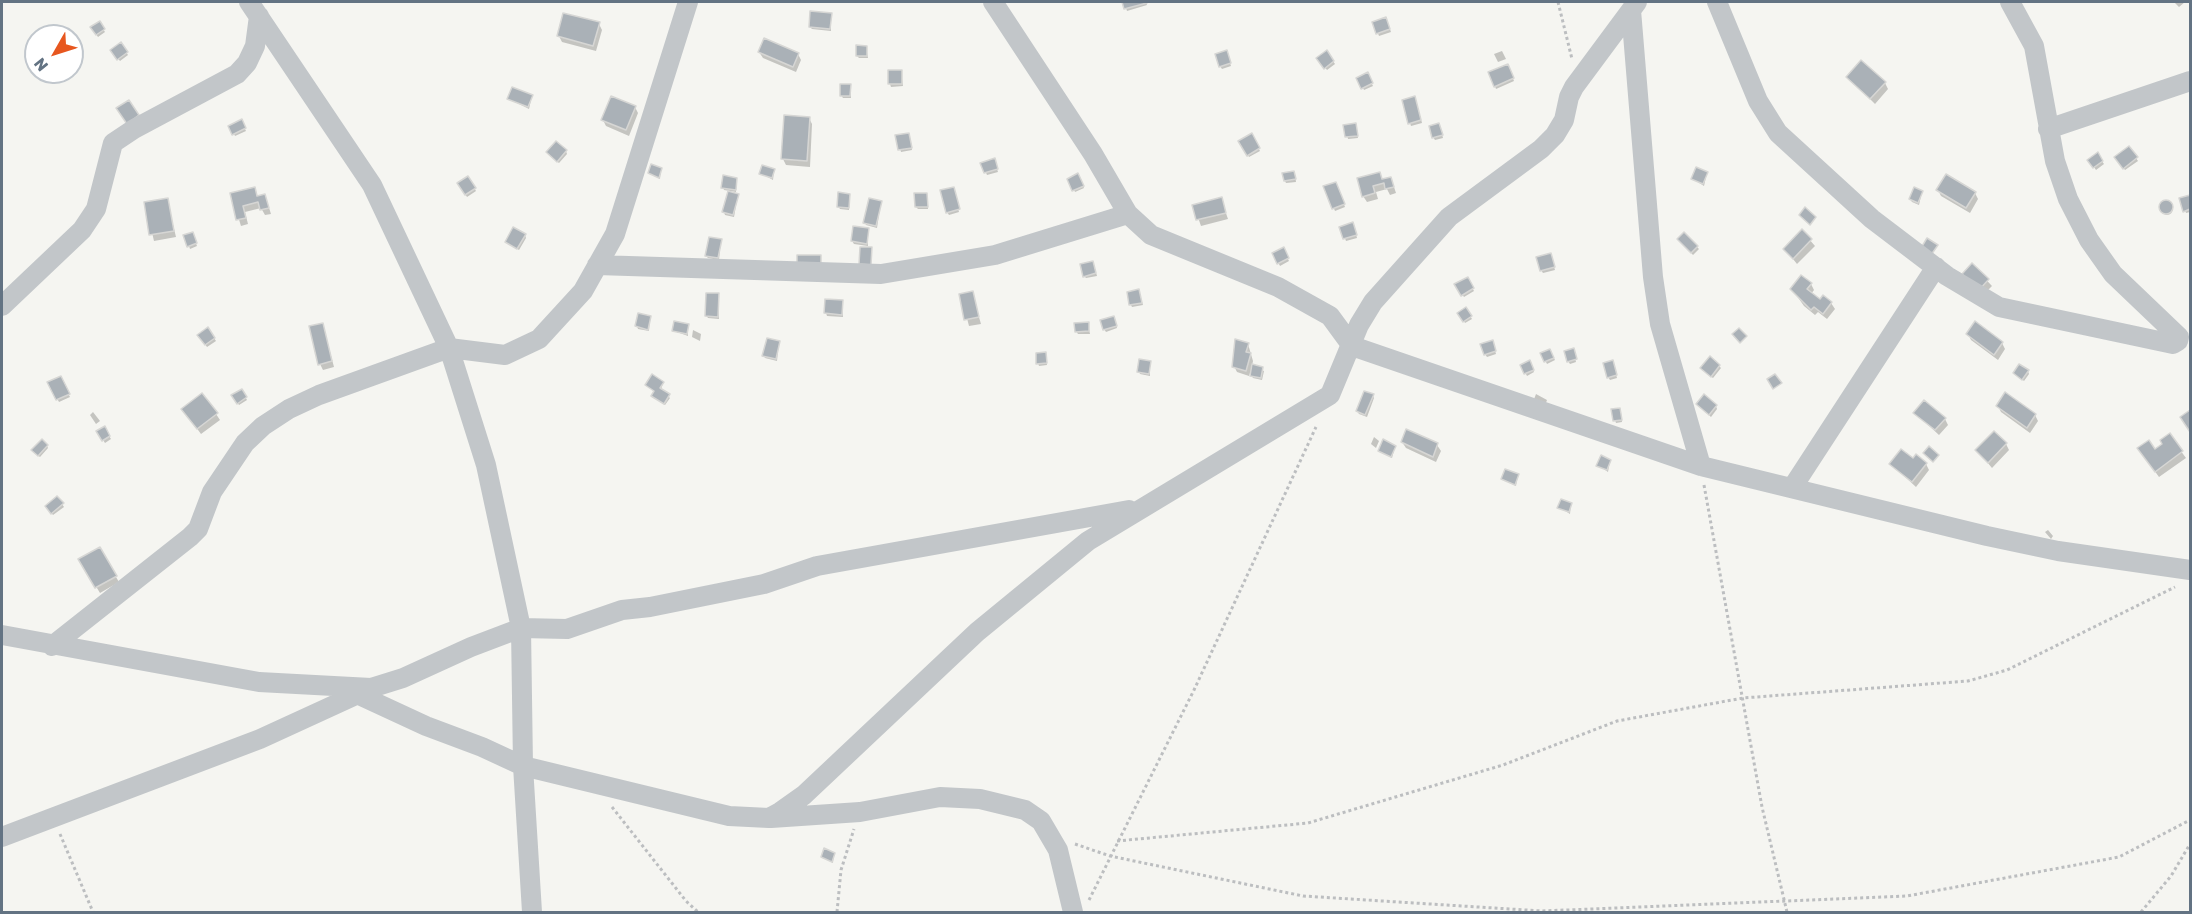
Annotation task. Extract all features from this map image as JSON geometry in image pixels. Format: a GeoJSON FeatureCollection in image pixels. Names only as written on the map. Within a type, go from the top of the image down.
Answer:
{"type":"FeatureCollection","features":[{"type":"Feature","properties":{"kind":"street"},"geometry":{"type":"LineString","coordinates":[[52,646],[198,529],[212,492],[245,443],[263,426],[289,409],[319,395],[449,348],[505,355],[539,339],[583,291],[615,234],[688,2]]}},
{"type":"Feature","properties":{"kind":"street"},"geometry":{"type":"LineString","coordinates":[[993,2],[1093,154],[1128,214],[1151,235],[1278,287],[1330,316],[1352,346],[1701,466],[1986,536],[2185,578]]}},
{"type":"Feature","properties":{"kind":"street"},"geometry":{"type":"LineString","coordinates":[[1717,2],[1758,101],[1778,133],[1872,219],[1936,267],[1999,307],[2173,345],[2179,337],[2126,289],[2089,240],[2068,199],[2048,129],[2034,46],[2010,2]]}},
{"type":"Feature","properties":{"kind":"street"},"geometry":{"type":"LineString","coordinates":[[769,818],[804,795],[977,632],[1088,541],[1330,395],[1359,325],[1373,302],[1449,217],[1541,149],[1555,135],[1564,120],[1569,97],[1578,82],[1634,6]]}},
{"type":"Feature","properties":{"kind":"street"},"geometry":{"type":"LineString","coordinates":[[1634,6],[1658,312],[1676,386],[1701,466]]}},
{"type":"Feature","properties":{"kind":"street"},"geometry":{"type":"LineString","coordinates":[[2,306],[82,230],[96,209],[113,143],[134,129],[237,74],[247,63],[255,46],[254,9]]}},
{"type":"Feature","properties":{"kind":"street"},"geometry":{"type":"LineString","coordinates":[[254,9],[372,185],[449,348],[486,465],[521,628],[523,766],[532,912]]}},
{"type":"Feature","properties":{"kind":"street"},"geometry":{"type":"LineString","coordinates":[[2048,129],[2190,81]]}},
{"type":"Feature","properties":{"kind":"street"},"geometry":{"type":"LineString","coordinates":[[597,265],[778,273],[881,274],[995,255],[1128,214]]}},
{"type":"Feature","properties":{"kind":"street"},"geometry":{"type":"LineString","coordinates":[[1792,488],[1936,267]]}},
{"type":"Feature","properties":{"kind":"street"},"geometry":{"type":"LineString","coordinates":[[2,837],[260,739],[365,691],[403,678],[471,647],[521,628],[567,629],[622,610],[651,607],[764,584],[817,566],[1144,507]]}},
{"type":"Feature","properties":{"kind":"street"},"geometry":{"type":"LineString","coordinates":[[2,635],[52,646],[259,682],[365,691],[426,726],[482,747],[523,766],[729,816],[769,818],[860,812],[940,796],[980,799],[1025,810],[1041,821],[1058,850],[1080,908]]}},
{"type":"Feature","properties":{"kind":"path"},"geometry":{"type":"LineString","coordinates":[[1558,2],[1578,82]]}},
{"type":"Feature","properties":{"kind":"path"},"geometry":{"type":"LineString","coordinates":[[1080,908],[1110,856],[1194,690],[1330,395]]}},
{"type":"Feature","properties":{"kind":"path"},"geometry":{"type":"LineString","coordinates":[[1701,466],[1762,807],[1787,912]]}},
{"type":"Feature","properties":{"kind":"path"},"geometry":{"type":"LineString","coordinates":[[1117,841],[1308,823],[1503,765],[1617,721],[1743,698],[1968,681],[2007,670],[2185,578]]}},
{"type":"Feature","properties":{"kind":"path"},"geometry":{"type":"LineString","coordinates":[[595,785],[686,902],[698,912]]}},
{"type":"Feature","properties":{"kind":"path"},"geometry":{"type":"LineString","coordinates":[[837,912],[842,870],[860,812]]}},
{"type":"Feature","properties":{"kind":"path"},"geometry":{"type":"LineString","coordinates":[[53,818],[93,912]]}},
{"type":"Feature","properties":{"kind":"path"},"geometry":{"type":"LineString","coordinates":[[1066,838],[1110,856],[1303,896],[1542,911],[1907,896],[2119,857],[2190,820]]}},
{"type":"Feature","properties":{"kind":"path"},"geometry":{"type":"LineString","coordinates":[[2141,912],[2170,876],[2190,844]]}},
{"type":"Feature","properties":{"kind":"building"},"geometry":{"type":"Polygon","coordinates":[[[1122,2],[1147,2],[1147,3],[1124,9],[1122,2]]]}},
{"type":"Feature","properties":{"kind":"building"},"geometry":{"type":"Polygon","coordinates":[[[810,11],[832,13],[830,29],[809,27],[810,11]]]}},
{"type":"Feature","properties":{"kind":"building"},"geometry":{"type":"Polygon","coordinates":[[[563,13],[600,22],[593,46],[557,36],[563,13]]]}},
{"type":"Feature","properties":{"kind":"building"},"geometry":{"type":"Polygon","coordinates":[[[1386,17],[1390,29],[1376,34],[1372,22],[1386,17]]]}},
{"type":"Feature","properties":{"kind":"building"},"geometry":{"type":"Polygon","coordinates":[[[100,21],[105,29],[96,35],[90,27],[100,21]]]}},
{"type":"Feature","properties":{"kind":"building"},"geometry":{"type":"Polygon","coordinates":[[[764,38],[799,53],[793,67],[758,52],[764,38]]]}},
{"type":"Feature","properties":{"kind":"building"},"geometry":{"type":"Polygon","coordinates":[[[121,42],[128,52],[117,60],[110,50],[121,42]]]}},
{"type":"Feature","properties":{"kind":"building"},"geometry":{"type":"Polygon","coordinates":[[[856,45],[867,46],[867,56],[856,56],[856,45]]]}},
{"type":"Feature","properties":{"kind":"building"},"geometry":{"type":"Polygon","coordinates":[[[1227,50],[1231,63],[1219,67],[1215,54],[1227,50]]]}},
{"type":"Feature","properties":{"kind":"building"},"geometry":{"type":"Polygon","coordinates":[[[1327,50],[1334,61],[1324,69],[1316,58],[1327,50]]]}},
{"type":"Feature","properties":{"kind":"building"},"geometry":{"type":"Polygon","coordinates":[[[1861,60],[1886,82],[1870,99],[1846,77],[1861,60]]]}},
{"type":"Feature","properties":{"kind":"building"},"geometry":{"type":"Polygon","coordinates":[[[1508,64],[1514,78],[1494,87],[1488,72],[1508,64]]]}},
{"type":"Feature","properties":{"kind":"building"},"geometry":{"type":"Polygon","coordinates":[[[888,70],[902,70],[902,84],[888,84],[888,70]]]}},
{"type":"Feature","properties":{"kind":"building"},"geometry":{"type":"Polygon","coordinates":[[[1368,72],[1373,83],[1361,89],[1356,78],[1368,72]]]}},
{"type":"Feature","properties":{"kind":"building"},"geometry":{"type":"Polygon","coordinates":[[[840,84],[851,84],[850,96],[840,96],[840,84]]]}},
{"type":"Feature","properties":{"kind":"building"},"geometry":{"type":"Polygon","coordinates":[[[512,87],[533,95],[528,107],[507,99],[512,87]]]}},
{"type":"Feature","properties":{"kind":"building"},"geometry":{"type":"Polygon","coordinates":[[[611,96],[636,106],[626,130],[601,120],[611,96]]]}},
{"type":"Feature","properties":{"kind":"building"},"geometry":{"type":"Polygon","coordinates":[[[1415,96],[1421,120],[1408,124],[1402,100],[1415,96]]]}},
{"type":"Feature","properties":{"kind":"building"},"geometry":{"type":"Polygon","coordinates":[[[129,100],[139,115],[127,124],[116,108],[129,100]]]}},
{"type":"Feature","properties":{"kind":"building"},"geometry":{"type":"Polygon","coordinates":[[[784,115],[810,117],[807,161],[781,159],[784,115]]]}},
{"type":"Feature","properties":{"kind":"building"},"geometry":{"type":"Polygon","coordinates":[[[242,119],[246,128],[232,135],[228,126],[242,119]]]}},
{"type":"Feature","properties":{"kind":"building"},"geometry":{"type":"Polygon","coordinates":[[[1356,123],[1358,136],[1345,137],[1343,125],[1356,123]]]}},
{"type":"Feature","properties":{"kind":"building"},"geometry":{"type":"Polygon","coordinates":[[[1439,123],[1443,135],[1432,138],[1429,126],[1439,123]]]}},
{"type":"Feature","properties":{"kind":"building"},"geometry":{"type":"Polygon","coordinates":[[[909,133],[912,148],[898,150],[895,135],[909,133]]]}},
{"type":"Feature","properties":{"kind":"building"},"geometry":{"type":"Polygon","coordinates":[[[1252,133],[1260,148],[1247,156],[1238,141],[1252,133]]]}},
{"type":"Feature","properties":{"kind":"building"},"geometry":{"type":"Polygon","coordinates":[[[556,141],[567,150],[557,162],[546,152],[556,141]]]}},
{"type":"Feature","properties":{"kind":"building"},"geometry":{"type":"Polygon","coordinates":[[[2129,146],[2138,157],[2123,169],[2114,157],[2129,146]]]}},
{"type":"Feature","properties":{"kind":"building"},"geometry":{"type":"Polygon","coordinates":[[[2098,152],[2103,161],[2093,168],[2087,160],[2098,152]]]}},
{"type":"Feature","properties":{"kind":"building"},"geometry":{"type":"Polygon","coordinates":[[[995,158],[998,169],[984,173],[980,163],[995,158]]]}},
{"type":"Feature","properties":{"kind":"building"},"geometry":{"type":"Polygon","coordinates":[[[651,164],[662,168],[659,178],[648,173],[651,164]]]}},
{"type":"Feature","properties":{"kind":"building"},"geometry":{"type":"Polygon","coordinates":[[[762,165],[775,169],[772,178],[759,174],[762,165]]]}},
{"type":"Feature","properties":{"kind":"building"},"geometry":{"type":"Polygon","coordinates":[[[1696,167],[1708,172],[1703,184],[1691,179],[1696,167]]]}},
{"type":"Feature","properties":{"kind":"building"},"geometry":{"type":"Polygon","coordinates":[[[1294,171],[1296,179],[1284,181],[1282,173],[1294,171]]]}},
{"type":"Feature","properties":{"kind":"building"},"geometry":{"type":"Polygon","coordinates":[[[1380,172],[1382,179],[1391,177],[1394,187],[1385,189],[1384,183],[1373,186],[1375,193],[1362,197],[1357,178],[1380,172]]]}},
{"type":"Feature","properties":{"kind":"building"},"geometry":{"type":"Polygon","coordinates":[[[1078,173],[1084,186],[1072,191],[1067,179],[1078,173]]]}},
{"type":"Feature","properties":{"kind":"building"},"geometry":{"type":"Polygon","coordinates":[[[1946,174],[1976,192],[1966,208],[1936,190],[1946,174]]]}},
{"type":"Feature","properties":{"kind":"building"},"geometry":{"type":"Polygon","coordinates":[[[723,175],[737,178],[736,190],[721,188],[723,175]]]}},
{"type":"Feature","properties":{"kind":"building"},"geometry":{"type":"Polygon","coordinates":[[[468,176],[476,188],[465,195],[457,183],[468,176]]]}},
{"type":"Feature","properties":{"kind":"building"},"geometry":{"type":"Polygon","coordinates":[[[1336,182],[1345,204],[1332,209],[1323,186],[1336,182]]]}},
{"type":"Feature","properties":{"kind":"building"},"geometry":{"type":"Polygon","coordinates":[[[255,187],[257,196],[265,194],[269,208],[260,210],[258,202],[243,206],[246,218],[236,220],[230,193],[255,187]]]}},
{"type":"Feature","properties":{"kind":"building"},"geometry":{"type":"Polygon","coordinates":[[[954,187],[960,209],[946,213],[940,190],[954,187]]]}},
{"type":"Feature","properties":{"kind":"building"},"geometry":{"type":"Polygon","coordinates":[[[1914,187],[1923,191],[1918,203],[1909,199],[1914,187]]]}},
{"type":"Feature","properties":{"kind":"building"},"geometry":{"type":"Polygon","coordinates":[[[728,191],[739,194],[733,215],[722,212],[728,191]]]}},
{"type":"Feature","properties":{"kind":"building"},"geometry":{"type":"Polygon","coordinates":[[[838,192],[850,194],[849,208],[837,207],[838,192]]]}},
{"type":"Feature","properties":{"kind":"building"},"geometry":{"type":"Polygon","coordinates":[[[914,193],[927,193],[928,207],[915,207],[914,193]]]}},
{"type":"Feature","properties":{"kind":"building"},"geometry":{"type":"Polygon","coordinates":[[[2190,195],[2190,209],[2183,212],[2179,198],[2190,195]]]}},
{"type":"Feature","properties":{"kind":"building"},"geometry":{"type":"Polygon","coordinates":[[[1222,197],[1226,213],[1196,220],[1192,205],[1222,197]]]}},
{"type":"Feature","properties":{"kind":"building"},"geometry":{"type":"Polygon","coordinates":[[[168,198],[174,231],[149,235],[144,202],[168,198]]]}},
{"type":"Feature","properties":{"kind":"building"},"geometry":{"type":"Polygon","coordinates":[[[869,198],[882,201],[876,226],[863,223],[869,198]]]}},
{"type":"Feature","properties":{"kind":"building"},"geometry":{"type":"Polygon","coordinates":[[[2163,200],[2169,200],[2173,207],[2169,214],[2163,214],[2159,210],[2159,204],[2163,200]]]}},
{"type":"Feature","properties":{"kind":"building"},"geometry":{"type":"Polygon","coordinates":[[[1805,207],[1816,217],[1810,225],[1799,215],[1805,207]]]}},
{"type":"Feature","properties":{"kind":"building"},"geometry":{"type":"Polygon","coordinates":[[[1353,222],[1357,235],[1343,239],[1339,227],[1353,222]]]}},
{"type":"Feature","properties":{"kind":"building"},"geometry":{"type":"Polygon","coordinates":[[[853,226],[869,228],[867,244],[851,241],[853,226]]]}},
{"type":"Feature","properties":{"kind":"building"},"geometry":{"type":"Polygon","coordinates":[[[513,227],[526,234],[517,249],[505,242],[513,227]]]}},
{"type":"Feature","properties":{"kind":"building"},"geometry":{"type":"Polygon","coordinates":[[[1802,229],[1812,239],[1793,259],[1783,249],[1802,229]]]}},
{"type":"Feature","properties":{"kind":"building"},"geometry":{"type":"Polygon","coordinates":[[[193,232],[197,243],[187,247],[183,235],[193,232]]]}},
{"type":"Feature","properties":{"kind":"building"},"geometry":{"type":"Polygon","coordinates":[[[1684,232],[1698,246],[1691,253],[1677,239],[1684,232]]]}},
{"type":"Feature","properties":{"kind":"building"},"geometry":{"type":"Polygon","coordinates":[[[709,237],[722,239],[718,258],[705,256],[709,237]]]}},
{"type":"Feature","properties":{"kind":"building"},"geometry":{"type":"Polygon","coordinates":[[[1927,238],[1938,245],[1931,255],[1921,248],[1927,238]]]}},
{"type":"Feature","properties":{"kind":"building"},"geometry":{"type":"Polygon","coordinates":[[[860,247],[872,247],[871,265],[859,264],[860,247]]]}},
{"type":"Feature","properties":{"kind":"building"},"geometry":{"type":"Polygon","coordinates":[[[1284,247],[1289,258],[1277,264],[1272,253],[1284,247]]]}},
{"type":"Feature","properties":{"kind":"building"},"geometry":{"type":"Polygon","coordinates":[[[1551,253],[1555,267],[1540,271],[1536,257],[1551,253]]]}},
{"type":"Feature","properties":{"kind":"building"},"geometry":{"type":"Polygon","coordinates":[[[797,255],[821,255],[821,266],[797,266],[797,255]]]}},
{"type":"Feature","properties":{"kind":"building"},"geometry":{"type":"Polygon","coordinates":[[[1093,261],[1096,273],[1083,277],[1080,264],[1093,261]]]}},
{"type":"Feature","properties":{"kind":"building"},"geometry":{"type":"Polygon","coordinates":[[[1972,263],[1989,279],[1979,290],[1962,274],[1972,263]]]}},
{"type":"Feature","properties":{"kind":"building"},"geometry":{"type":"Polygon","coordinates":[[[1801,275],[1812,283],[1807,289],[1820,299],[1823,295],[1832,302],[1823,314],[1814,307],[1811,310],[1790,289],[1801,275]]]}},
{"type":"Feature","properties":{"kind":"building"},"geometry":{"type":"Polygon","coordinates":[[[1468,277],[1474,288],[1461,296],[1454,284],[1468,277]]]}},
{"type":"Feature","properties":{"kind":"building"},"geometry":{"type":"Polygon","coordinates":[[[1139,289],[1142,303],[1129,305],[1127,292],[1139,289]]]}},
{"type":"Feature","properties":{"kind":"building"},"geometry":{"type":"Polygon","coordinates":[[[973,291],[979,317],[964,320],[959,294],[973,291]]]}},
{"type":"Feature","properties":{"kind":"building"},"geometry":{"type":"Polygon","coordinates":[[[706,293],[719,293],[718,317],[705,316],[706,293]]]}},
{"type":"Feature","properties":{"kind":"building"},"geometry":{"type":"Polygon","coordinates":[[[825,299],[843,300],[842,315],[824,313],[825,299]]]}},
{"type":"Feature","properties":{"kind":"building"},"geometry":{"type":"Polygon","coordinates":[[[1466,307],[1472,316],[1463,322],[1457,313],[1466,307]]]}},
{"type":"Feature","properties":{"kind":"building"},"geometry":{"type":"Polygon","coordinates":[[[638,313],[651,316],[648,330],[635,326],[638,313]]]}},
{"type":"Feature","properties":{"kind":"building"},"geometry":{"type":"Polygon","coordinates":[[[1114,316],[1117,326],[1103,330],[1100,320],[1114,316]]]}},
{"type":"Feature","properties":{"kind":"building"},"geometry":{"type":"Polygon","coordinates":[[[674,321],[689,324],[687,334],[672,331],[674,321]]]}},
{"type":"Feature","properties":{"kind":"building"},"geometry":{"type":"Polygon","coordinates":[[[1975,321],[2003,342],[1994,355],[1966,334],[1975,321]]]}},
{"type":"Feature","properties":{"kind":"building"},"geometry":{"type":"Polygon","coordinates":[[[1089,322],[1089,331],[1075,332],[1074,323],[1089,322]]]}},
{"type":"Feature","properties":{"kind":"building"},"geometry":{"type":"Polygon","coordinates":[[[323,323],[332,361],[318,365],[309,326],[323,323]]]}},
{"type":"Feature","properties":{"kind":"building"},"geometry":{"type":"Polygon","coordinates":[[[208,327],[215,338],[205,345],[197,335],[208,327]]]}},
{"type":"Feature","properties":{"kind":"building"},"geometry":{"type":"Polygon","coordinates":[[[1739,328],[1747,336],[1740,343],[1732,334],[1739,328]]]}},
{"type":"Feature","properties":{"kind":"building"},"geometry":{"type":"Polygon","coordinates":[[[767,338],[780,341],[776,359],[762,356],[767,338]]]}},
{"type":"Feature","properties":{"kind":"building"},"geometry":{"type":"Polygon","coordinates":[[[1235,339],[1249,343],[1246,352],[1251,353],[1246,371],[1232,367],[1235,339]]]}},
{"type":"Feature","properties":{"kind":"building"},"geometry":{"type":"Polygon","coordinates":[[[1493,340],[1496,351],[1484,355],[1480,344],[1493,340]]]}},
{"type":"Feature","properties":{"kind":"building"},"geometry":{"type":"Polygon","coordinates":[[[1574,348],[1577,359],[1567,362],[1564,351],[1574,348]]]}},
{"type":"Feature","properties":{"kind":"building"},"geometry":{"type":"Polygon","coordinates":[[[1550,349],[1554,358],[1544,362],[1540,353],[1550,349]]]}},
{"type":"Feature","properties":{"kind":"building"},"geometry":{"type":"Polygon","coordinates":[[[1046,352],[1047,363],[1036,364],[1036,353],[1046,352]]]}},
{"type":"Feature","properties":{"kind":"building"},"geometry":{"type":"Polygon","coordinates":[[[1710,356],[1720,365],[1711,377],[1700,368],[1710,356]]]}},
{"type":"Feature","properties":{"kind":"building"},"geometry":{"type":"Polygon","coordinates":[[[1139,359],[1151,361],[1149,374],[1137,372],[1139,359]]]}},
{"type":"Feature","properties":{"kind":"building"},"geometry":{"type":"Polygon","coordinates":[[[1530,360],[1534,370],[1524,374],[1520,365],[1530,360]]]}},
{"type":"Feature","properties":{"kind":"building"},"geometry":{"type":"Polygon","coordinates":[[[1613,360],[1617,375],[1607,378],[1603,363],[1613,360]]]}},
{"type":"Feature","properties":{"kind":"building"},"geometry":{"type":"Polygon","coordinates":[[[1252,364],[1263,367],[1261,378],[1250,376],[1252,364]]]}},
{"type":"Feature","properties":{"kind":"building"},"geometry":{"type":"Polygon","coordinates":[[[2019,364],[2029,370],[2022,380],[2013,373],[2019,364]]]}},
{"type":"Feature","properties":{"kind":"building"},"geometry":{"type":"Polygon","coordinates":[[[652,374],[664,382],[660,388],[670,394],[664,404],[651,396],[654,391],[645,385],[652,374]]]}},
{"type":"Feature","properties":{"kind":"building"},"geometry":{"type":"Polygon","coordinates":[[[1775,374],[1782,383],[1773,389],[1767,379],[1775,374]]]}},
{"type":"Feature","properties":{"kind":"building"},"geometry":{"type":"Polygon","coordinates":[[[61,376],[70,394],[56,400],[47,382],[61,376]]]}},
{"type":"Feature","properties":{"kind":"building"},"geometry":{"type":"Polygon","coordinates":[[[242,389],[247,397],[237,404],[231,395],[242,389]]]}},
{"type":"Feature","properties":{"kind":"building"},"geometry":{"type":"Polygon","coordinates":[[[1364,391],[1374,394],[1365,415],[1356,411],[1364,391]]]}},
{"type":"Feature","properties":{"kind":"building"},"geometry":{"type":"Polygon","coordinates":[[[2005,392],[2036,414],[2027,428],[1996,406],[2005,392]]]}},
{"type":"Feature","properties":{"kind":"building"},"geometry":{"type":"Polygon","coordinates":[[[202,393],[218,413],[197,429],[181,409],[202,393]]]}},
{"type":"Feature","properties":{"kind":"building"},"geometry":{"type":"Polygon","coordinates":[[[1704,394],[1717,405],[1709,415],[1696,404],[1704,394]]]}},
{"type":"Feature","properties":{"kind":"building"},"geometry":{"type":"Polygon","coordinates":[[[1924,400],[1946,418],[1935,430],[1913,413],[1924,400]]]}},
{"type":"Feature","properties":{"kind":"building"},"geometry":{"type":"Polygon","coordinates":[[[1620,408],[1622,420],[1613,421],[1611,409],[1620,408]]]}},
{"type":"Feature","properties":{"kind":"building"},"geometry":{"type":"Polygon","coordinates":[[[2190,410],[2190,432],[2180,417],[2190,410]]]}},
{"type":"Feature","properties":{"kind":"building"},"geometry":{"type":"Polygon","coordinates":[[[105,426],[110,436],[102,441],[96,431],[105,426]]]}},
{"type":"Feature","properties":{"kind":"building"},"geometry":{"type":"Polygon","coordinates":[[[1406,429],[1438,443],[1433,457],[1401,442],[1406,429]]]}},
{"type":"Feature","properties":{"kind":"building"},"geometry":{"type":"Polygon","coordinates":[[[1994,431],[2007,443],[1988,463],[1975,450],[1994,431]]]}},
{"type":"Feature","properties":{"kind":"building"},"geometry":{"type":"Polygon","coordinates":[[[2170,433],[2183,451],[2155,472],[2137,448],[2149,440],[2155,449],[2162,444],[2160,440],[2170,433]]]}},
{"type":"Feature","properties":{"kind":"building"},"geometry":{"type":"Polygon","coordinates":[[[42,439],[48,445],[38,456],[31,450],[42,439]]]}},
{"type":"Feature","properties":{"kind":"building"},"geometry":{"type":"Polygon","coordinates":[[[1383,439],[1396,446],[1391,457],[1378,451],[1383,439]]]}},
{"type":"Feature","properties":{"kind":"building"},"geometry":{"type":"Polygon","coordinates":[[[1929,446],[1939,455],[1933,462],[1923,453],[1929,446]]]}},
{"type":"Feature","properties":{"kind":"building"},"geometry":{"type":"Polygon","coordinates":[[[1901,449],[1913,458],[1916,454],[1927,463],[1912,482],[1889,464],[1901,449]]]}},
{"type":"Feature","properties":{"kind":"building"},"geometry":{"type":"Polygon","coordinates":[[[1601,455],[1611,460],[1607,470],[1596,466],[1601,455]]]}},
{"type":"Feature","properties":{"kind":"building"},"geometry":{"type":"Polygon","coordinates":[[[1505,469],[1519,474],[1515,485],[1501,479],[1505,469]]]}},
{"type":"Feature","properties":{"kind":"building"},"geometry":{"type":"Polygon","coordinates":[[[57,496],[64,503],[51,514],[45,506],[57,496]]]}},
{"type":"Feature","properties":{"kind":"building"},"geometry":{"type":"Polygon","coordinates":[[[1561,499],[1572,503],[1569,512],[1557,508],[1561,499]]]}},
{"type":"Feature","properties":{"kind":"building"},"geometry":{"type":"Polygon","coordinates":[[[100,547],[117,576],[95,588],[78,559],[100,547]]]}},
{"type":"Feature","properties":{"kind":"building"},"geometry":{"type":"Polygon","coordinates":[[[824,848],[835,853],[832,862],[821,857],[824,848]]]}}]}
